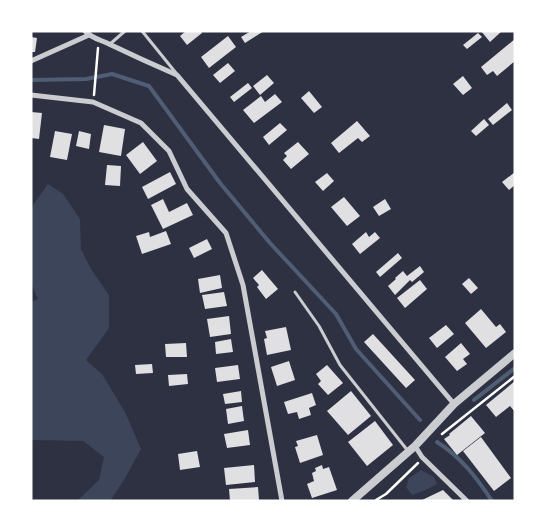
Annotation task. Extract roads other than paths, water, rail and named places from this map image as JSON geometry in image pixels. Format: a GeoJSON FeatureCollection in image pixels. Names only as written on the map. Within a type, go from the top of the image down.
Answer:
{"type":"FeatureCollection","features":[{"type":"Feature","properties":{"kind":"street"},"geometry":{"type":"LineString","coordinates":[[31,61],[87,33],[131,56],[177,75],[454,404]]}},
{"type":"Feature","properties":{"kind":"street"},"geometry":{"type":"LineString","coordinates":[[31,94],[93,102],[141,123],[169,151],[187,189],[226,233],[243,285],[282,501]]}},
{"type":"Feature","properties":{"kind":"street"},"geometry":{"type":"LineString","coordinates":[[352,501],[411,449],[454,404],[515,353]]}},
{"type":"Feature","properties":{"kind":"street"},"geometry":{"type":"LineString","coordinates":[[411,449],[422,456],[467,501]]}},
{"type":"Feature","properties":{"kind":"lane"},"geometry":{"type":"LineString","coordinates":[[110,44],[125,31]]}},
{"type":"Feature","properties":{"kind":"lane"},"geometry":{"type":"LineString","coordinates":[[142,31],[177,75]]}},
{"type":"Feature","properties":{"kind":"lane"},"geometry":{"type":"LineString","coordinates":[[295,292],[319,326],[340,365],[411,449]]}},
{"type":"Feature","properties":{"kind":"waterway"},"geometry":{"type":"LineString","coordinates":[[31,80],[86,79],[112,74],[149,86],[220,183],[270,243],[336,314],[356,349],[420,420]]}},
{"type":"Feature","properties":{"kind":"waterway"},"geometry":{"type":"LineString","coordinates":[[474,400],[515,368]]}},
{"type":"Feature","properties":{"kind":"waterway"},"geometry":{"type":"LineString","coordinates":[[437,442],[454,454],[468,468],[492,501]]}}]}
